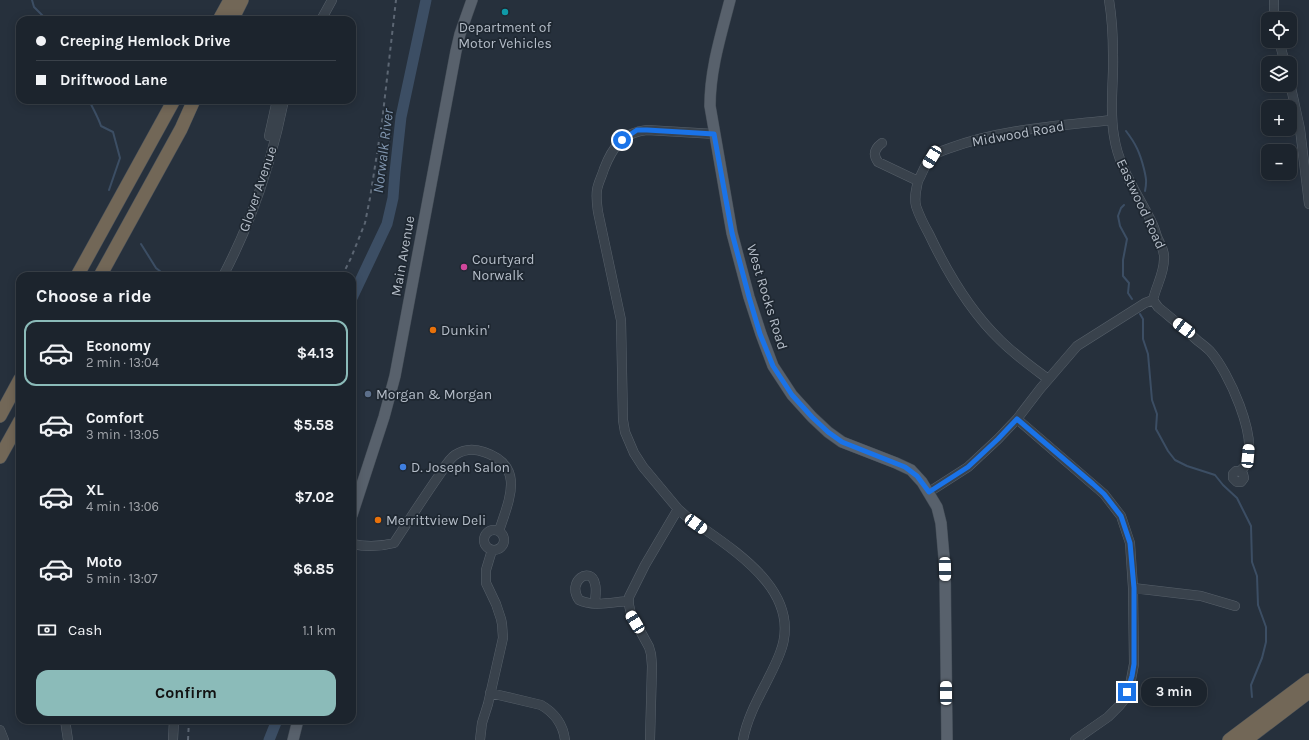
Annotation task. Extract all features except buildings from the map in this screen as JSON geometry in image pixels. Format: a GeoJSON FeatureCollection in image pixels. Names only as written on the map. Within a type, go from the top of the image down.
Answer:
{"type":"FeatureCollection","features":[{"type":"Feature","properties":{"kind":"highway"},"geometry":{"type":"LineString","coordinates":[[220,16],[230,0]]}},
{"type":"Feature","properties":{"kind":"highway"},"geometry":{"type":"LineString","coordinates":[[234,16],[242,0]]}},
{"type":"Feature","properties":{"kind":"highway"},"geometry":{"type":"LineString","coordinates":[[79,272],[172,104]]}},
{"type":"Feature","properties":{"kind":"highway"},"geometry":{"type":"LineString","coordinates":[[102,272],[181,129],[192,104]]}},
{"type":"Feature","properties":{"kind":"highway"},"geometry":{"type":"LineString","coordinates":[[0,416],[16,386]]}},
{"type":"Feature","properties":{"kind":"highway"},"geometry":{"type":"LineString","coordinates":[[0,457],[16,427]]}},
{"type":"Feature","properties":{"kind":"highway"},"geometry":{"type":"LineString","coordinates":[[1229,740],[1309,680]]}},
{"type":"Feature","properties":{"kind":"highway"},"geometry":{"type":"LineString","coordinates":[[1246,740],[1309,692]]}},
{"type":"Feature","properties":{"kind":"main road","name":"Main Avenue"},"geometry":{"type":"LineString","coordinates":[[356,503],[384,417],[395,376],[450,78],[460,34],[472,0]]}},
{"type":"Feature","properties":{"kind":"main road","name":"West Rocks Road"},"geometry":{"type":"LineString","coordinates":[[730,0],[715,55],[711,79],[710,106],[732,233],[749,297],[760,334],[773,366],[792,395],[812,417],[828,432],[842,442],[905,467],[917,476],[929,492],[936,507],[940,517],[944,546],[946,589],[947,740]]}},
{"type":"Feature","properties":{"kind":"main road"},"geometry":{"type":"LineString","coordinates":[[293,740],[297,724]]}},
{"type":"Feature","properties":{"kind":"street"},"geometry":{"type":"LineString","coordinates":[[323,16],[332,0]]}},
{"type":"Feature","properties":{"kind":"street","name":"Eastwood Road"},"geometry":{"type":"LineString","coordinates":[[1109,0],[1114,55],[1112,120],[1114,137],[1119,158],[1129,183],[1154,226],[1164,253],[1160,280],[1153,300]]}},
{"type":"Feature","properties":{"kind":"street"},"geometry":{"type":"LineString","coordinates":[[1274,0],[1274,12]]}},
{"type":"Feature","properties":{"kind":"street"},"geometry":{"type":"LineString","coordinates":[[1292,92],[1306,154],[1309,204]]}},
{"type":"Feature","properties":{"kind":"street","name":"Glover Avenue"},"geometry":{"type":"LineString","coordinates":[[219,272],[240,228],[270,136],[277,104]]}},
{"type":"Feature","properties":{"kind":"street","name":"Glover Avenue"},"geometry":{"type":"LineString","coordinates":[[226,272],[238,247],[267,170],[283,104]]}},
{"type":"Feature","properties":{"kind":"street","name":"Midwood Road"},"geometry":{"type":"LineString","coordinates":[[918,181],[932,157],[941,151],[959,144],[1014,132],[1112,120]]}},
{"type":"Feature","properties":{"kind":"street"},"geometry":{"type":"LineString","coordinates":[[714,134],[637,130],[622,140],[610,155],[597,189],[598,212],[621,320],[623,420],[634,453],[643,467],[678,510],[751,565],[773,589],[782,607],[784,624],[783,644],[780,654],[755,704],[743,740]]}},
{"type":"Feature","properties":{"kind":"street"},"geometry":{"type":"LineString","coordinates":[[882,143],[874,152],[874,157],[878,162],[918,181],[915,192],[917,206],[934,244],[952,277],[978,316],[1000,340],[1019,357],[1048,379]]}},
{"type":"Feature","properties":{"kind":"street"},"geometry":{"type":"LineString","coordinates":[[929,492],[968,467],[998,439],[1017,419],[1048,379],[1077,346],[1145,303],[1153,300],[1158,307],[1210,350],[1224,371],[1244,417],[1249,447],[1246,465],[1240,471]]}},
{"type":"Feature","properties":{"kind":"street"},"geometry":{"type":"LineString","coordinates":[[1017,419],[1104,494],[1121,516],[1130,543],[1134,588],[1134,664],[1130,684],[1120,706],[1108,717],[1075,740]]}},
{"type":"Feature","properties":{"kind":"street"},"geometry":{"type":"LineString","coordinates":[[356,544],[382,546],[394,543],[420,502],[453,456],[469,449],[492,455],[505,465],[510,474],[512,481],[511,489],[499,531]]}},
{"type":"Feature","properties":{"kind":"street"},"geometry":{"type":"LineString","coordinates":[[650,740],[651,654],[649,647],[631,614],[628,602],[645,564],[678,510]]}},
{"type":"Feature","properties":{"kind":"street"},"geometry":{"type":"LineString","coordinates":[[492,530],[499,531],[503,537],[502,545],[499,548],[490,549],[486,547],[484,541],[485,535],[487,532],[492,530]]}},
{"type":"Feature","properties":{"kind":"street"},"geometry":{"type":"LineString","coordinates":[[480,740],[482,723],[503,638],[501,619],[486,583],[486,570],[490,549]]}},
{"type":"Feature","properties":{"kind":"street"},"geometry":{"type":"LineString","coordinates":[[1134,588],[1201,596],[1235,606]]}},
{"type":"Feature","properties":{"kind":"street"},"geometry":{"type":"LineString","coordinates":[[595,603],[628,602]]}},
{"type":"Feature","properties":{"kind":"street"},"geometry":{"type":"LineString","coordinates":[[490,693],[547,708],[559,721],[565,740]]}},
{"type":"Feature","properties":{"kind":"street"},"geometry":{"type":"LineString","coordinates":[[66,724],[68,740]]}},
{"type":"Feature","properties":{"kind":"street"},"geometry":{"type":"LineString","coordinates":[[173,740],[174,724]]}},
{"type":"Feature","properties":{"kind":"street"},"geometry":{"type":"LineString","coordinates":[[0,730],[4,740]]}},
{"type":"Feature","properties":{"kind":"waterway"},"geometry":{"type":"LineString","coordinates":[[32,0],[34,7],[43,16]]}},
{"type":"Feature","properties":{"kind":"waterway","name":"Norwalk River"},"geometry":{"type":"LineString","coordinates":[[356,290],[387,224],[393,198],[401,117],[426,0]]}},
{"type":"Feature","properties":{"kind":"waterway"},"geometry":{"type":"LineString","coordinates":[[91,104],[101,126],[113,132],[120,158],[109,190]]}},
{"type":"Feature","properties":{"kind":"waterway"},"geometry":{"type":"LineString","coordinates":[[1126,131],[1141,158],[1146,177],[1145,191]]}},
{"type":"Feature","properties":{"kind":"waterway"},"geometry":{"type":"LineString","coordinates":[[1124,205],[1118,216],[1120,226],[1127,239],[1123,260],[1123,276],[1129,283],[1128,293],[1132,299]]}},
{"type":"Feature","properties":{"kind":"waterway"},"geometry":{"type":"LineString","coordinates":[[141,244],[156,268],[161,272]]}},
{"type":"Feature","properties":{"kind":"waterway"},"geometry":{"type":"LineString","coordinates":[[1140,314],[1143,319],[1143,339],[1148,354],[1152,400],[1157,414],[1156,429],[1168,451],[1175,460],[1187,466],[1215,475],[1237,498],[1251,526],[1252,562],[1257,576],[1258,605],[1266,627],[1266,642],[1262,658],[1251,685],[1252,697]]}},
{"type":"Feature","properties":{"kind":"waterway","name":"Norwalk River"},"geometry":{"type":"LineString","coordinates":[[269,740],[275,724]]}},
{"type":"Feature","properties":{"kind":"railway"},"geometry":{"type":"LineString","coordinates":[[344,272],[365,223],[370,198],[382,122],[396,0]]}},
{"type":"Feature","properties":{"kind":"railway"},"geometry":{"type":"LineString","coordinates":[[188,740],[189,724]]}},
{"type":"Feature","properties":{"kind":"place","name":"Department of Motor Vehicles"},"geometry":{"type":"Point","coordinates":[505,12]}},
{"type":"Feature","properties":{"kind":"place","name":"Courtyard Norwalk"},"geometry":{"type":"Point","coordinates":[464,267]}},
{"type":"Feature","properties":{"kind":"place","name":"Dunkin'"},"geometry":{"type":"Point","coordinates":[433,330]}},
{"type":"Feature","properties":{"kind":"place","name":"Morgan & Morgan"},"geometry":{"type":"Point","coordinates":[368,394]}},
{"type":"Feature","properties":{"kind":"place","name":"D. Joseph Salon"},"geometry":{"type":"Point","coordinates":[403,467]}},
{"type":"Feature","properties":{"kind":"place","name":"Merrittview Deli"},"geometry":{"type":"Point","coordinates":[378,520]}},
{"type":"Feature","properties":{"kind":"route"},"geometry":{"type":"LineString","coordinates":[[622,140],[637,130],[714,134],[732,233],[760,334],[773,366],[792,395],[828,432],[842,442],[896,462],[911,470],[929,492],[968,467],[1017,419],[1104,494],[1121,516],[1130,543],[1134,588],[1134,664],[1127,692]]}}]}
